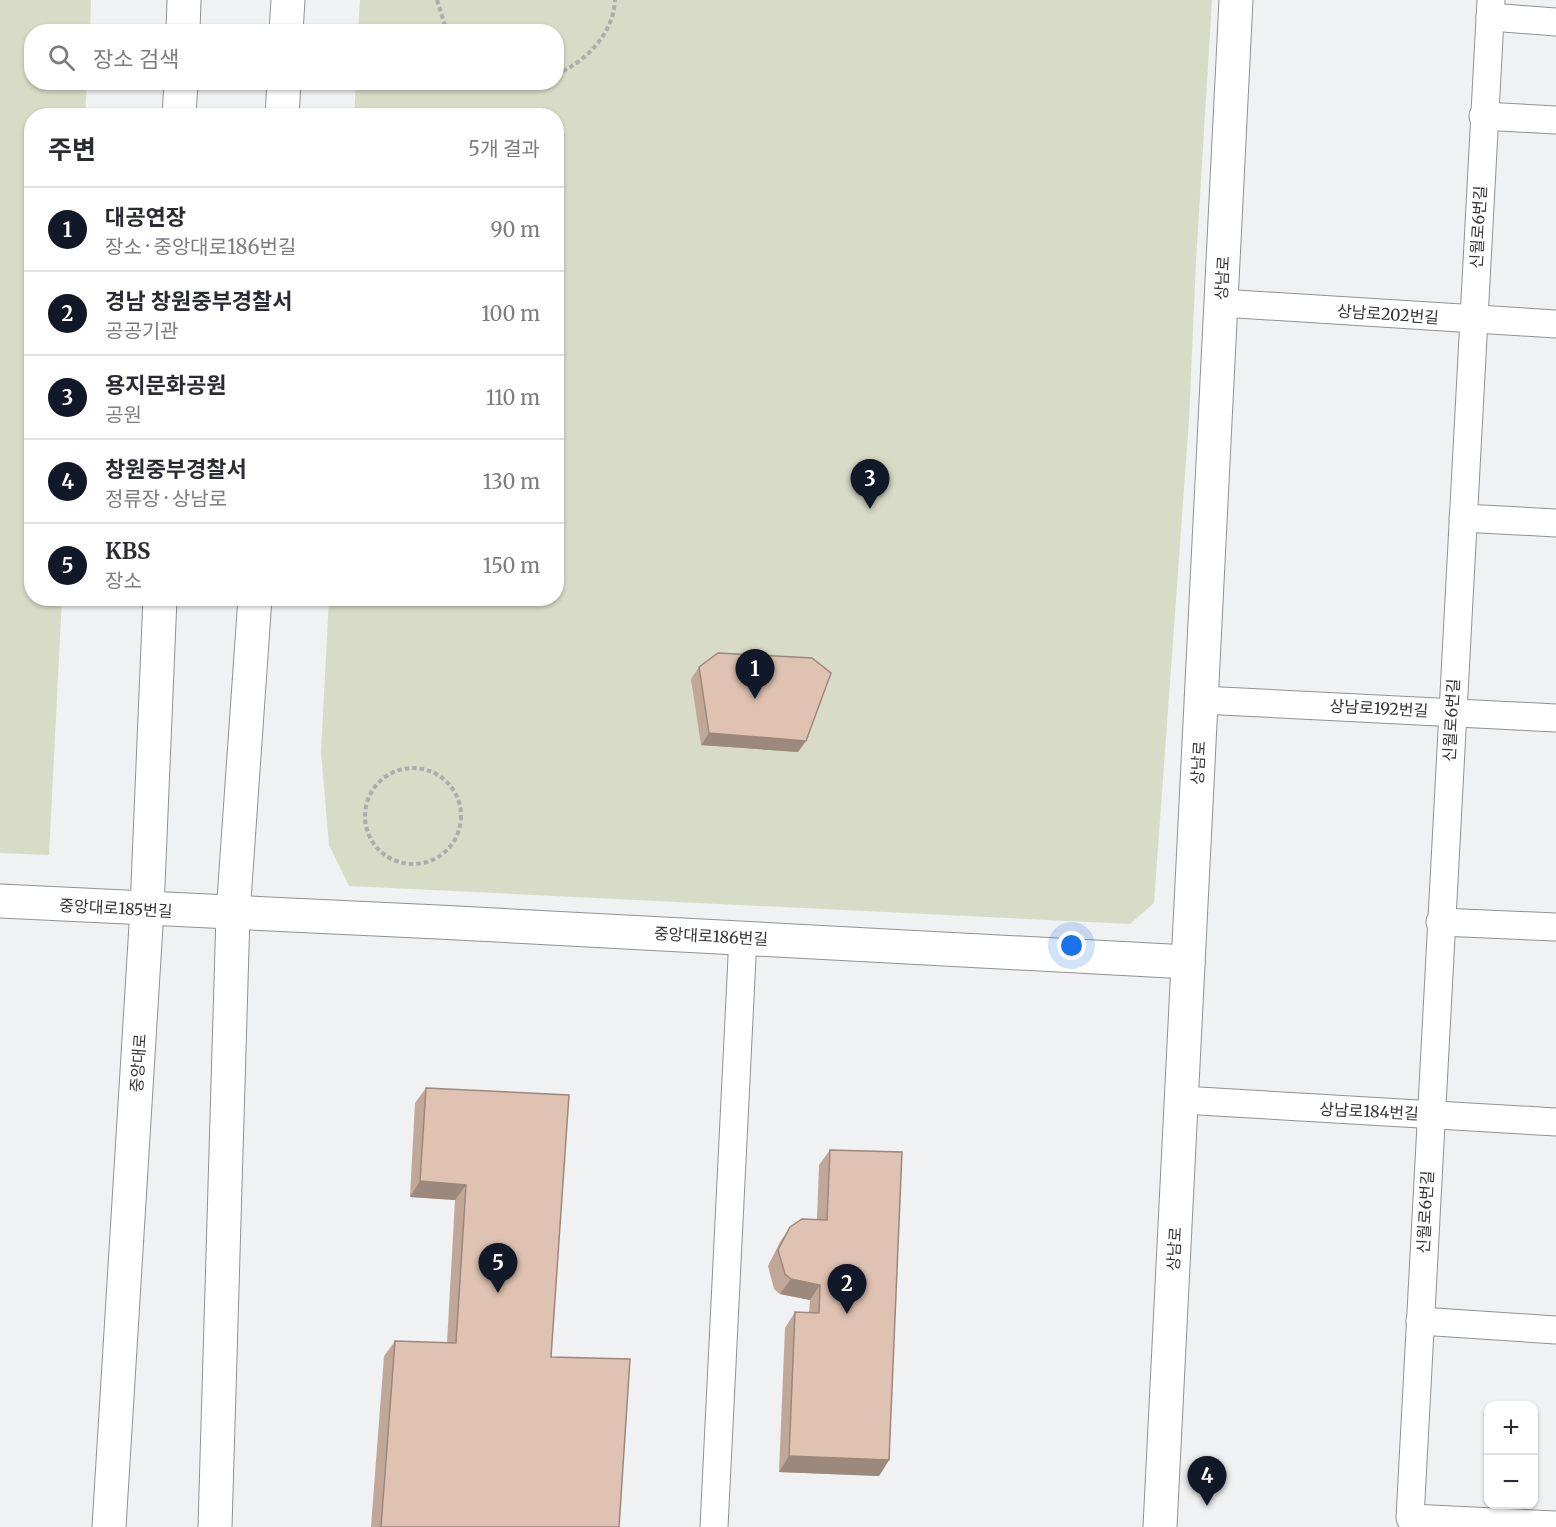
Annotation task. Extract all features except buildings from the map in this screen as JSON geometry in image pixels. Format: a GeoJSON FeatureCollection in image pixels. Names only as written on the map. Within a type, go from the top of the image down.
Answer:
{"type":"FeatureCollection","features":[{"type":"Feature","properties":{"kind":"main road"},"geometry":{"type":"LineString","coordinates":[[183,24],[184,0]]}},
{"type":"Feature","properties":{"kind":"main road"},"geometry":{"type":"LineString","coordinates":[[286,24],[288,0]]}},
{"type":"Feature","properties":{"kind":"main road","name":"상남로"},"geometry":{"type":"LineString","coordinates":[[1160,1527],[1236,0]]}},
{"type":"Feature","properties":{"kind":"main road"},"geometry":{"type":"LineString","coordinates":[[179,108],[181,90]]}},
{"type":"Feature","properties":{"kind":"main road"},"geometry":{"type":"LineString","coordinates":[[282,108],[284,90]]}},
{"type":"Feature","properties":{"kind":"main road","name":"중앙대로"},"geometry":{"type":"LineString","coordinates":[[109,1527],[147,909],[160,606]]}},
{"type":"Feature","properties":{"kind":"main road"},"geometry":{"type":"LineString","coordinates":[[215,1527],[233,914],[254,606]]}},
{"type":"Feature","properties":{"kind":"main road","name":"중앙대로185번길"},"geometry":{"type":"LineString","coordinates":[[0,902],[233,914]]}},
{"type":"Feature","properties":{"kind":"main road","name":"중앙대로186번길"},"geometry":{"type":"LineString","coordinates":[[233,914],[743,937],[1188,962]]}},
{"type":"Feature","properties":{"kind":"street","name":"신월로6번길"},"geometry":{"type":"LineString","coordinates":[[1556,22],[1490,9],[1410,1518],[1556,1525]]}},
{"type":"Feature","properties":{"kind":"street"},"geometry":{"type":"LineString","coordinates":[[1483,116],[1556,120]]}},
{"type":"Feature","properties":{"kind":"street","name":"상남로202번길"},"geometry":{"type":"LineString","coordinates":[[1221,303],[1556,324]]}},
{"type":"Feature","properties":{"kind":"street"},"geometry":{"type":"LineString","coordinates":[[1462,518],[1556,524]]}},
{"type":"Feature","properties":{"kind":"street","name":"상남로192번길"},"geometry":{"type":"LineString","coordinates":[[1201,700],[1556,718]]}},
{"type":"Feature","properties":{"kind":"street"},"geometry":{"type":"LineString","coordinates":[[1440,922],[1556,927]]}},
{"type":"Feature","properties":{"kind":"street"},"geometry":{"type":"LineString","coordinates":[[714,1527],[743,937]]}},
{"type":"Feature","properties":{"kind":"street","name":"상남로184번길"},"geometry":{"type":"LineString","coordinates":[[1182,1100],[1556,1122]]}},
{"type":"Feature","properties":{"kind":"street"},"geometry":{"type":"LineString","coordinates":[[1420,1321],[1556,1330]]}},
{"type":"Feature","properties":{"kind":"path"},"geometry":{"type":"LineString","coordinates":[[437,0],[444,24]]}},
{"type":"Feature","properties":{"kind":"path"},"geometry":{"type":"LineString","coordinates":[[564,70],[585,58],[604,34],[615,0]]}},
{"type":"Feature","properties":{"kind":"path"},"geometry":{"type":"LineString","coordinates":[[417,768],[432,772],[445,780],[455,792],[460,807],[460,821],[456,836],[447,849],[435,858],[419,863],[403,863],[387,856],[375,845],[367,831],[364,814],[368,798],[376,784],[388,775],[402,769],[417,768]]}},
{"type":"Feature","properties":{"kind":"green space"},"geometry":{"type":"Polygon","coordinates":[[[0,0],[91,0],[90,24],[24,24],[24,90],[87,90],[85,108],[24,108],[24,606],[62,606],[49,855],[0,853],[0,0]]]}},
{"type":"Feature","properties":{"kind":"green space"},"geometry":{"type":"Polygon","coordinates":[[[360,0],[1212,0],[1189,420],[1154,903],[1130,924],[349,886],[329,845],[321,752],[329,606],[564,606],[564,108],[354,108],[356,90],[564,90],[564,24],[358,24],[360,0]]]}},
{"type":"Feature","properties":{"kind":"place","name":"용지문화공원"},"geometry":{"type":"Point","coordinates":[870,509]}},
{"type":"Feature","properties":{"kind":"place","name":"대공연장"},"geometry":{"type":"Point","coordinates":[755,699]}},
{"type":"Feature","properties":{"kind":"place","name":"KBS"},"geometry":{"type":"Point","coordinates":[498,1293]}},
{"type":"Feature","properties":{"kind":"place","name":"경남 창원중부경찰서"},"geometry":{"type":"Point","coordinates":[847,1314]}},
{"type":"Feature","properties":{"kind":"place","name":"창원중부경찰서"},"geometry":{"type":"Point","coordinates":[1207,1506]}}]}
